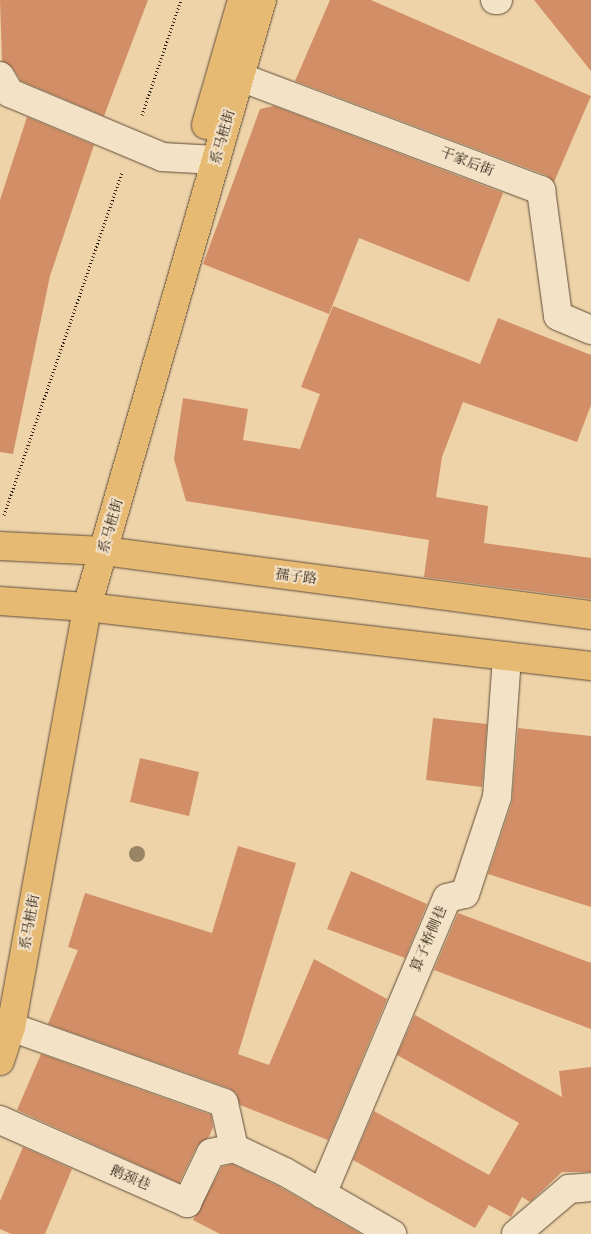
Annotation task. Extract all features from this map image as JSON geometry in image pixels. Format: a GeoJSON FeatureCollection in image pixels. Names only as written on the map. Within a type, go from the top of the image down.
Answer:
{"type":"FeatureCollection","features":[{"type":"Feature","properties":{"kind":"main road"},"geometry":{"type":"LineString","coordinates":[[206,160],[242,0]]}},
{"type":"Feature","properties":{"kind":"main road","name":"系马桩街"},"geometry":{"type":"LineString","coordinates":[[0,1061],[11,1027],[87,607],[94,552],[206,160],[240,77],[262,0]]}},
{"type":"Feature","properties":{"kind":"main road","name":"孺子路"},"geometry":{"type":"LineString","coordinates":[[0,546],[94,552],[591,615]]}},
{"type":"Feature","properties":{"kind":"main road"},"geometry":{"type":"LineString","coordinates":[[0,601],[87,607],[591,666]]}},
{"type":"Feature","properties":{"kind":"lane"},"geometry":{"type":"LineString","coordinates":[[0,76],[10,93],[132,142],[162,157],[206,160]]}},
{"type":"Feature","properties":{"kind":"lane","name":"干家后街"},"geometry":{"type":"LineString","coordinates":[[240,77],[541,190],[558,316],[591,330]]}},
{"type":"Feature","properties":{"kind":"lane","name":"算子桥侧巷"},"geometry":{"type":"LineString","coordinates":[[322,1194],[446,898],[465,894],[497,797],[507,656]]}},
{"type":"Feature","properties":{"kind":"lane"},"geometry":{"type":"LineString","coordinates":[[11,1027],[224,1103],[234,1148],[322,1194],[392,1234]]}},
{"type":"Feature","properties":{"kind":"lane","name":"鹅颈巷"},"geometry":{"type":"LineString","coordinates":[[0,1120],[187,1204],[211,1153],[234,1148]]}},
{"type":"Feature","properties":{"kind":"lane"},"geometry":{"type":"LineString","coordinates":[[516,1234],[569,1189],[591,1187]]}},
{"type":"Feature","properties":{"kind":"path"},"geometry":{"type":"LineString","coordinates":[[3,517],[181,0]]}},
{"type":"Feature","properties":{"kind":"building"},"geometry":{"type":"Polygon","coordinates":[[[0,0],[148,0],[104,116],[21,81],[13,68],[2,61],[0,0]]]}},
{"type":"Feature","properties":{"kind":"building"},"geometry":{"type":"Polygon","coordinates":[[[330,0],[371,0],[591,96],[554,182],[546,175],[295,81],[330,0]]]}},
{"type":"Feature","properties":{"kind":"building"},"geometry":{"type":"Polygon","coordinates":[[[534,0],[591,0],[591,71],[534,0]]]}},
{"type":"Feature","properties":{"kind":"building"},"geometry":{"type":"Polygon","coordinates":[[[274,106],[503,193],[469,282],[359,238],[329,314],[203,264],[260,109],[274,106]]]}},
{"type":"Feature","properties":{"kind":"building"},"geometry":{"type":"Polygon","coordinates":[[[27,117],[94,145],[50,276],[13,454],[0,452],[0,200],[27,117]]]}},
{"type":"Feature","properties":{"kind":"building"},"geometry":{"type":"Polygon","coordinates":[[[333,306],[480,364],[498,318],[591,355],[591,405],[577,442],[463,402],[442,457],[436,497],[488,506],[484,543],[591,558],[591,599],[424,577],[429,540],[186,501],[174,459],[183,398],[248,409],[243,440],[300,449],[320,394],[301,387],[333,306]]]}},
{"type":"Feature","properties":{"kind":"building"},"geometry":{"type":"Polygon","coordinates":[[[433,718],[487,724],[482,787],[426,780],[433,718]]]}},
{"type":"Feature","properties":{"kind":"building"},"geometry":{"type":"Polygon","coordinates":[[[518,728],[591,736],[591,907],[488,874],[512,802],[518,728]]]}},
{"type":"Feature","properties":{"kind":"building"},"geometry":{"type":"Polygon","coordinates":[[[140,758],[199,772],[189,816],[130,802],[140,758]]]}},
{"type":"Feature","properties":{"kind":"building"},"geometry":{"type":"Polygon","coordinates":[[[238,846],[296,863],[238,1054],[269,1065],[314,959],[387,999],[328,1140],[240,1105],[236,1093],[229,1088],[48,1024],[78,950],[68,947],[85,893],[212,933],[238,846]]]}},
{"type":"Feature","properties":{"kind":"building"},"geometry":{"type":"Polygon","coordinates":[[[351,871],[427,904],[405,958],[327,929],[351,871]]]}},
{"type":"Feature","properties":{"kind":"building"},"geometry":{"type":"Polygon","coordinates":[[[458,913],[591,963],[591,1029],[434,970],[458,913]]]}},
{"type":"Feature","properties":{"kind":"building"},"geometry":{"type":"Polygon","coordinates":[[[415,1015],[562,1097],[559,1071],[591,1067],[591,1172],[562,1172],[530,1202],[522,1197],[511,1217],[489,1205],[475,1228],[353,1160],[374,1111],[489,1175],[519,1123],[397,1055],[415,1015]]]}},
{"type":"Feature","properties":{"kind":"building"},"geometry":{"type":"Polygon","coordinates":[[[41,1054],[211,1115],[213,1127],[209,1137],[197,1146],[179,1183],[17,1110],[41,1054]]]}},
{"type":"Feature","properties":{"kind":"building"},"geometry":{"type":"Polygon","coordinates":[[[23,1147],[72,1169],[45,1234],[11,1234],[0,1229],[0,1201],[23,1147]]]}},
{"type":"Feature","properties":{"kind":"building"},"geometry":{"type":"Polygon","coordinates":[[[232,1164],[278,1186],[361,1234],[220,1234],[193,1220],[222,1167],[232,1164]]]}}]}
